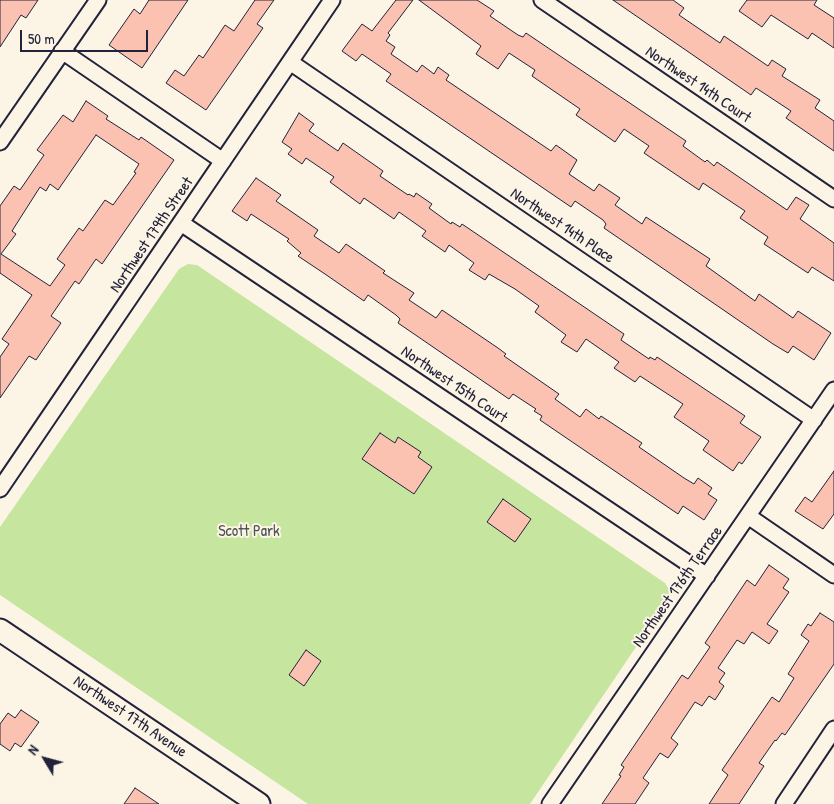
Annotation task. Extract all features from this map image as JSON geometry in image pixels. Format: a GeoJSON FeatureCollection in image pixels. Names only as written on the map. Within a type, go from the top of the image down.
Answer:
{"type":"FeatureCollection","features":[{"type":"Feature","properties":{"kind":"street"},"geometry":{"type":"LineString","coordinates":[[0,142],[98,0]]}},
{"type":"Feature","properties":{"kind":"street","name":"Northwest 179th Street"},"geometry":{"type":"LineString","coordinates":[[0,489],[332,0]]}},
{"type":"Feature","properties":{"kind":"street","name":"Northwest 14th Court"},"geometry":{"type":"LineString","coordinates":[[542,0],[834,199]]}},
{"type":"Feature","properties":{"kind":"street"},"geometry":{"type":"LineString","coordinates":[[62,50],[223,161]]}},
{"type":"Feature","properties":{"kind":"street","name":"Northwest 14th Place"},"geometry":{"type":"LineString","coordinates":[[290,62],[814,420]]}},
{"type":"Feature","properties":{"kind":"street","name":"Northwest 15th Court"},"geometry":{"type":"LineString","coordinates":[[181,223],[707,576]]}},
{"type":"Feature","properties":{"kind":"street","name":"Northwest 176th Terrace"},"geometry":{"type":"LineString","coordinates":[[550,804],[834,390]]}},
{"type":"Feature","properties":{"kind":"street"},"geometry":{"type":"LineString","coordinates":[[748,516],[834,574]]}},
{"type":"Feature","properties":{"kind":"street","name":"Northwest 17th Avenue"},"geometry":{"type":"LineString","coordinates":[[0,630],[259,804]]}},
{"type":"Feature","properties":{"kind":"street"},"geometry":{"type":"LineString","coordinates":[[784,804],[834,729]]}},
{"type":"Feature","properties":{"kind":"green space","name":"Scott Park"},"geometry":{"type":"Polygon","coordinates":[[[188,264],[197,265],[665,583],[670,591],[667,601],[530,804],[308,804],[0,595],[0,527],[179,269],[188,264]]]}},
{"type":"Feature","properties":{"kind":"building"},"geometry":{"type":"Polygon","coordinates":[[[0,0],[38,0],[26,18],[21,15],[0,47],[0,0]]]}},
{"type":"Feature","properties":{"kind":"building"},"geometry":{"type":"Polygon","coordinates":[[[149,0],[188,0],[142,68],[109,45],[134,9],[140,14],[149,0]]]}},
{"type":"Feature","properties":{"kind":"building"},"geometry":{"type":"Polygon","coordinates":[[[255,0],[274,0],[257,24],[263,28],[206,110],[166,83],[175,70],[184,76],[199,55],[203,58],[225,25],[234,31],[255,0]]]}},
{"type":"Feature","properties":{"kind":"building"},"geometry":{"type":"Polygon","coordinates":[[[396,0],[413,0],[388,33],[390,35],[386,41],[395,47],[391,54],[417,72],[422,65],[434,74],[438,67],[449,75],[446,80],[551,151],[556,145],[577,160],[569,174],[594,191],[599,184],[620,198],[615,205],[642,224],[646,217],[710,259],[706,266],[755,301],[759,294],[793,318],[798,311],[831,333],[814,360],[793,346],[788,353],[773,344],[604,228],[606,224],[603,220],[575,201],[571,207],[386,81],[391,74],[362,54],[356,61],[342,51],[362,24],[372,31],[396,0]]]}},
{"type":"Feature","properties":{"kind":"building"},"geometry":{"type":"Polygon","coordinates":[[[419,0],[477,0],[494,11],[490,16],[518,35],[523,37],[526,33],[686,141],[683,146],[705,162],[707,160],[714,166],[717,162],[787,210],[796,197],[809,205],[800,219],[834,243],[834,281],[812,267],[808,273],[764,244],[768,237],[740,218],[745,211],[703,183],[699,190],[644,153],[649,146],[624,129],[615,142],[576,115],[580,109],[532,76],[535,70],[509,53],[498,69],[476,54],[481,46],[419,0]]]}},
{"type":"Feature","properties":{"kind":"building"},"geometry":{"type":"Polygon","coordinates":[[[613,0],[673,0],[684,8],[679,15],[720,43],[724,36],[768,66],[772,60],[786,69],[782,76],[820,100],[815,108],[834,121],[834,151],[786,118],[791,111],[756,88],[751,95],[613,0]]]}},
{"type":"Feature","properties":{"kind":"building"},"geometry":{"type":"Polygon","coordinates":[[[747,0],[817,0],[814,5],[834,18],[834,48],[812,33],[808,39],[771,15],[762,27],[739,11],[747,0]]]}},
{"type":"Feature","properties":{"kind":"building"},"geometry":{"type":"Polygon","coordinates":[[[86,101],[108,116],[106,119],[139,140],[141,137],[174,160],[102,264],[96,259],[79,284],[75,281],[51,316],[61,323],[36,360],[29,356],[0,398],[0,357],[9,344],[2,339],[32,295],[0,273],[0,206],[14,186],[20,190],[44,155],[37,150],[63,115],[73,122],[86,101]],[[96,135],[58,190],[50,184],[46,191],[40,187],[12,231],[16,234],[1,254],[50,286],[65,265],[57,259],[79,228],[83,231],[105,200],[113,205],[136,173],[134,172],[139,164],[96,135]]]}},
{"type":"Feature","properties":{"kind":"building"},"geometry":{"type":"Polygon","coordinates":[[[299,113],[314,124],[309,131],[338,151],[343,143],[383,171],[380,176],[408,195],[414,197],[416,193],[432,204],[429,208],[451,224],[452,222],[460,227],[462,224],[624,334],[621,340],[649,359],[650,357],[655,360],[657,357],[745,416],[740,423],[761,437],[742,464],[739,462],[733,471],[703,450],[709,441],[674,417],[683,404],[640,376],[635,382],[614,368],[619,362],[586,339],[577,352],[561,342],[566,335],[535,312],[539,306],[515,289],[489,274],[485,280],[469,270],[474,263],[449,245],[445,252],[422,236],[426,231],[399,212],[394,219],[364,198],[360,204],[330,182],[334,177],[306,158],[302,164],[288,154],[292,149],[282,142],[299,113]]]}},
{"type":"Feature","properties":{"kind":"building"},"geometry":{"type":"Polygon","coordinates":[[[256,178],[281,195],[276,201],[318,230],[314,236],[339,253],[346,244],[385,271],[383,273],[414,293],[409,300],[436,318],[442,310],[498,348],[506,354],[504,356],[559,394],[555,399],[580,417],[586,409],[599,419],[601,416],[642,443],[639,447],[684,478],[694,484],[698,478],[712,488],[708,494],[717,500],[704,520],[683,506],[678,514],[540,420],[542,416],[534,411],[536,409],[513,394],[509,399],[398,323],[400,319],[396,315],[368,295],[364,301],[298,256],[301,253],[287,241],[289,239],[251,214],[247,221],[232,211],[256,178]]]}},
{"type":"Feature","properties":{"kind":"building"},"geometry":{"type":"Polygon","coordinates":[[[380,433],[395,443],[398,437],[421,452],[418,457],[432,467],[414,494],[362,459],[380,433]]]}},
{"type":"Feature","properties":{"kind":"building"},"geometry":{"type":"Polygon","coordinates":[[[834,471],[834,514],[823,529],[795,511],[805,497],[812,502],[834,471]]]}},
{"type":"Feature","properties":{"kind":"building"},"geometry":{"type":"Polygon","coordinates":[[[503,499],[531,519],[515,542],[487,522],[503,499]]]}},
{"type":"Feature","properties":{"kind":"building"},"geometry":{"type":"Polygon","coordinates":[[[769,565],[789,579],[783,588],[789,592],[767,624],[778,631],[769,644],[752,632],[744,644],[737,640],[718,668],[725,673],[719,682],[724,686],[715,700],[709,696],[702,706],[695,702],[671,738],[678,744],[668,758],[660,753],[643,778],[649,783],[635,804],[602,804],[621,776],[619,775],[624,767],[621,765],[682,675],[688,679],[710,647],[705,643],[747,580],[755,586],[769,565]]]}},
{"type":"Feature","properties":{"kind":"building"},"geometry":{"type":"Polygon","coordinates":[[[820,613],[834,622],[834,664],[785,735],[782,733],[775,740],[759,763],[764,766],[739,804],[709,804],[728,775],[722,770],[772,697],[779,702],[794,678],[788,674],[809,641],[801,635],[808,624],[811,626],[820,613]]]}},
{"type":"Feature","properties":{"kind":"building"},"geometry":{"type":"Polygon","coordinates":[[[306,650],[321,661],[304,686],[289,675],[306,650]]]}},
{"type":"Feature","properties":{"kind":"building"},"geometry":{"type":"Polygon","coordinates":[[[21,710],[39,722],[21,747],[15,743],[10,751],[0,744],[0,724],[8,713],[15,718],[21,710]]]}},
{"type":"Feature","properties":{"kind":"building"},"geometry":{"type":"Polygon","coordinates":[[[135,788],[159,804],[124,804],[135,788]]]}}]}
